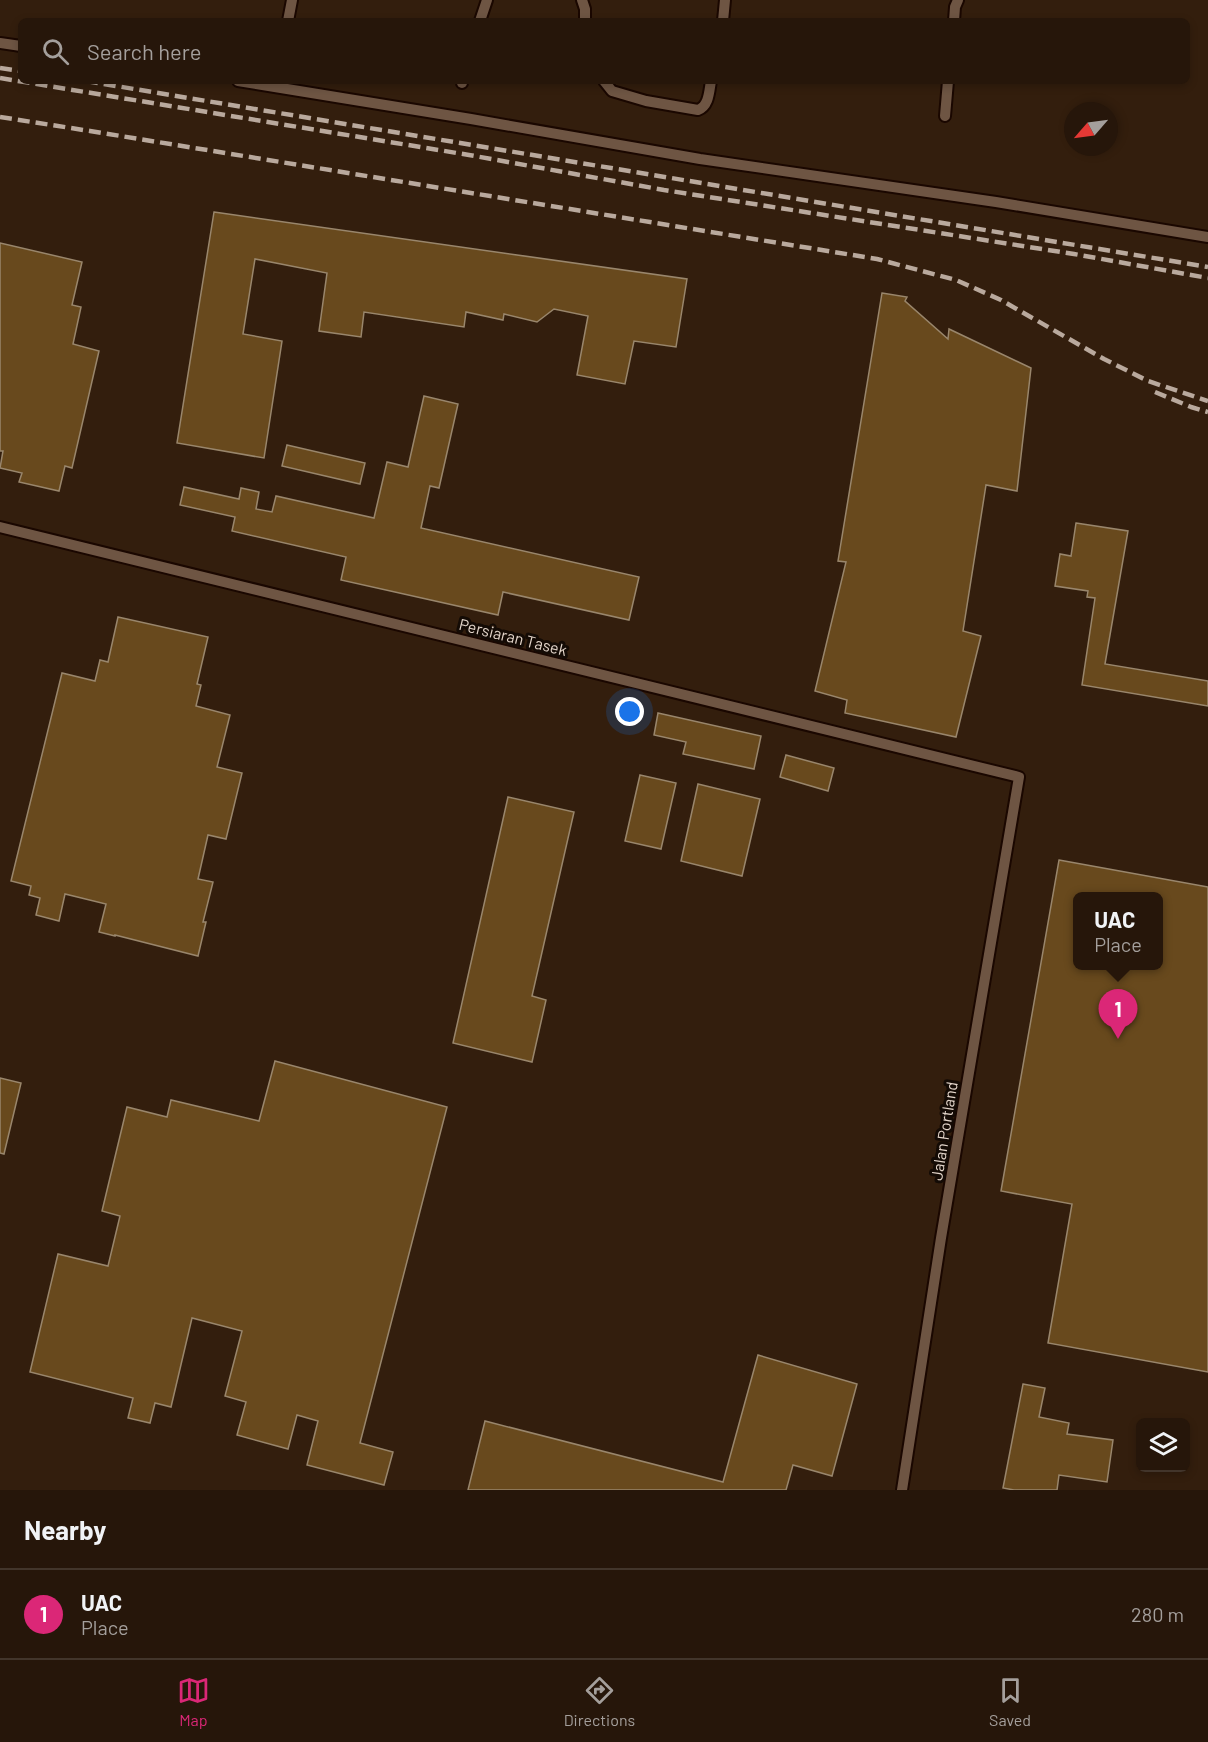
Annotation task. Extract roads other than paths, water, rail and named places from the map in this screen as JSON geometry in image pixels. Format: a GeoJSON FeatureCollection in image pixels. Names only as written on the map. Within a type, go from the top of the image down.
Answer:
{"type":"FeatureCollection","features":[{"type":"Feature","properties":{"kind":"street"},"geometry":{"type":"LineString","coordinates":[[289,18],[292,0]]}},
{"type":"Feature","properties":{"kind":"street"},"geometry":{"type":"LineString","coordinates":[[481,18],[487,0]]}},
{"type":"Feature","properties":{"kind":"street"},"geometry":{"type":"LineString","coordinates":[[582,0],[585,18]]}},
{"type":"Feature","properties":{"kind":"street"},"geometry":{"type":"LineString","coordinates":[[723,18],[725,0]]}},
{"type":"Feature","properties":{"kind":"street"},"geometry":{"type":"LineString","coordinates":[[954,18],[958,0]]}},
{"type":"Feature","properties":{"kind":"street"},"geometry":{"type":"LineString","coordinates":[[0,43],[18,46]]}},
{"type":"Feature","properties":{"kind":"street"},"geometry":{"type":"LineString","coordinates":[[256,84],[700,159],[996,202],[1208,237]]}},
{"type":"Feature","properties":{"kind":"street"},"geometry":{"type":"LineString","coordinates":[[606,84],[612,91],[634,98],[698,110],[703,108],[707,102],[710,84]]}},
{"type":"Feature","properties":{"kind":"street"},"geometry":{"type":"LineString","coordinates":[[945,116],[948,84]]}},
{"type":"Feature","properties":{"kind":"street","name":"Persiaran Tasek"},"geometry":{"type":"LineString","coordinates":[[0,527],[1019,777]]}},
{"type":"Feature","properties":{"kind":"street","name":"Jalan Portland"},"geometry":{"type":"LineString","coordinates":[[902,1490],[941,1238],[1019,777]]}},
{"type":"Feature","properties":{"kind":"railway"},"geometry":{"type":"LineString","coordinates":[[0,68],[18,71]]}},
{"type":"Feature","properties":{"kind":"railway"},"geometry":{"type":"LineString","coordinates":[[0,78],[18,81]]}},
{"type":"Feature","properties":{"kind":"railway"},"geometry":{"type":"LineString","coordinates":[[37,84],[469,155],[664,190],[1074,254],[1208,278]]}},
{"type":"Feature","properties":{"kind":"railway"},"geometry":{"type":"LineString","coordinates":[[104,84],[1208,267]]}},
{"type":"Feature","properties":{"kind":"railway"},"geometry":{"type":"LineString","coordinates":[[0,117],[877,259],[956,280],[1001,300],[1104,359],[1148,381],[1208,401]]}},
{"type":"Feature","properties":{"kind":"railway"},"geometry":{"type":"LineString","coordinates":[[1155,392],[1208,412]]}},
{"type":"Feature","properties":{"kind":"place","name":"UAC"},"geometry":{"type":"Point","coordinates":[1118,1039]}}]}
